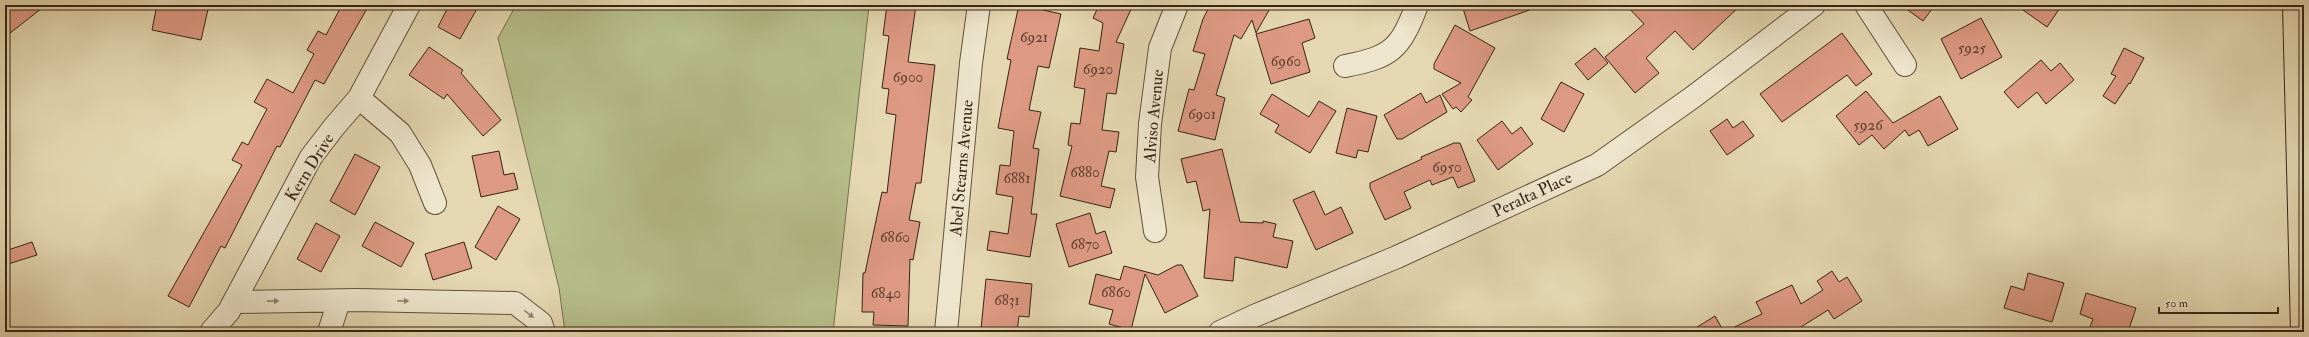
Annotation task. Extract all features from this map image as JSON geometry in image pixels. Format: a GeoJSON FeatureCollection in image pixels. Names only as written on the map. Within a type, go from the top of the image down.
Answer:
{"type":"FeatureCollection","features":[{"type":"Feature","properties":{"kind":"main road"},"geometry":{"type":"LineString","coordinates":[[2294,5],[2302,332]]}},
{"type":"Feature","properties":{"kind":"street","name":"Kern Drive"},"geometry":{"type":"LineString","coordinates":[[211,332],[234,302],[311,157],[359,98],[409,5]]}},
{"type":"Feature","properties":{"kind":"street","name":"Abel Stearns Avenue"},"geometry":{"type":"LineString","coordinates":[[946,332],[970,79],[979,5]]}},
{"type":"Feature","properties":{"kind":"street","name":"Alviso Avenue"},"geometry":{"type":"LineString","coordinates":[[1155,231],[1147,177],[1150,124],[1160,48],[1177,5]]}},
{"type":"Feature","properties":{"kind":"street"},"geometry":{"type":"LineString","coordinates":[[1345,66],[1373,60],[1392,50],[1397,45],[1418,5]]}},
{"type":"Feature","properties":{"kind":"street","name":"Peralta Place"},"geometry":{"type":"LineString","coordinates":[[1220,332],[1254,316],[1397,257],[1596,165],[1693,97],[1814,5]]}},
{"type":"Feature","properties":{"kind":"street"},"geometry":{"type":"LineString","coordinates":[[1866,5],[1905,65]]}},
{"type":"Feature","properties":{"kind":"street"},"geometry":{"type":"LineString","coordinates":[[359,98],[400,133],[420,165],[435,203]]}},
{"type":"Feature","properties":{"kind":"street"},"geometry":{"type":"LineString","coordinates":[[234,302],[339,301],[515,303],[541,324],[544,332]]}},
{"type":"Feature","properties":{"kind":"street"},"geometry":{"type":"LineString","coordinates":[[328,332],[339,301]]}},
{"type":"Feature","properties":{"kind":"green space"},"geometry":{"type":"Polygon","coordinates":[[[516,5],[869,5],[833,332],[565,332],[559,288],[498,38],[516,5]]]}},
{"type":"Feature","properties":{"kind":"building"},"geometry":{"type":"Polygon","coordinates":[[[5,5],[46,5],[5,37],[5,5]]]}},
{"type":"Feature","properties":{"kind":"building"},"geometry":{"type":"Polygon","coordinates":[[[157,5],[209,5],[201,40],[152,30],[157,5]]]}},
{"type":"Feature","properties":{"kind":"building"},"geometry":{"type":"Polygon","coordinates":[[[342,5],[369,5],[324,84],[315,80],[280,147],[277,146],[225,248],[221,246],[189,307],[168,296],[242,165],[232,160],[242,142],[248,145],[267,109],[254,102],[267,79],[293,93],[314,54],[307,50],[318,31],[326,35],[342,5]]]}},
{"type":"Feature","properties":{"kind":"building"},"geometry":{"type":"Polygon","coordinates":[[[449,5],[479,5],[460,39],[438,27],[449,5]]]}},
{"type":"Feature","properties":{"kind":"building"},"geometry":{"type":"Polygon","coordinates":[[[887,5],[916,5],[908,62],[935,65],[921,183],[916,183],[909,220],[920,222],[913,260],[910,259],[908,326],[873,325],[874,312],[862,312],[863,273],[865,273],[882,192],[887,193],[896,115],[886,113],[889,89],[882,88],[889,36],[883,35],[887,5]]]}},
{"type":"Feature","properties":{"kind":"building"},"geometry":{"type":"Polygon","coordinates":[[[1019,5],[1045,5],[1043,10],[1061,14],[1049,68],[1038,66],[1029,110],[1041,112],[1033,148],[1039,149],[1031,214],[1037,214],[1030,257],[987,250],[990,231],[1008,234],[1013,197],[996,194],[1000,165],[1010,166],[1014,131],[998,128],[1011,60],[1007,59],[1019,5]]]}},
{"type":"Feature","properties":{"kind":"building"},"geometry":{"type":"Polygon","coordinates":[[[1099,5],[1133,5],[1116,42],[1124,44],[1116,94],[1107,93],[1102,130],[1119,132],[1116,152],[1109,151],[1101,186],[1115,189],[1110,208],[1060,196],[1072,146],[1068,145],[1071,123],[1080,124],[1085,89],[1074,87],[1080,48],[1099,51],[1103,23],[1093,18],[1099,5]]]}},
{"type":"Feature","properties":{"kind":"building"},"geometry":{"type":"Polygon","coordinates":[[[1210,5],[1272,5],[1256,33],[1252,20],[1241,39],[1234,35],[1216,95],[1225,98],[1215,140],[1178,131],[1189,89],[1194,90],[1205,54],[1193,51],[1203,19],[1210,5]]]}},
{"type":"Feature","properties":{"kind":"building"},"geometry":{"type":"Polygon","coordinates":[[[1462,5],[1538,5],[1538,7],[1470,31],[1462,5]]]}},
{"type":"Feature","properties":{"kind":"building"},"geometry":{"type":"Polygon","coordinates":[[[1626,5],[1741,5],[1693,50],[1675,31],[1646,58],[1659,73],[1635,93],[1605,57],[1644,24],[1626,5]]]}},
{"type":"Feature","properties":{"kind":"building"},"geometry":{"type":"Polygon","coordinates":[[[1901,5],[1935,5],[1923,21],[1901,5]]]}},
{"type":"Feature","properties":{"kind":"building"},"geometry":{"type":"Polygon","coordinates":[[[2016,5],[2062,5],[2047,27],[2016,5]]]}},
{"type":"Feature","properties":{"kind":"building"},"geometry":{"type":"Polygon","coordinates":[[[1981,18],[2002,57],[1961,79],[1941,39],[1981,18]]]}},
{"type":"Feature","properties":{"kind":"building"},"geometry":{"type":"Polygon","coordinates":[[[1309,19],[1315,38],[1302,43],[1310,72],[1271,84],[1256,34],[1309,19]]]}},
{"type":"Feature","properties":{"kind":"building"},"geometry":{"type":"Polygon","coordinates":[[[1455,25],[1495,48],[1468,97],[1472,100],[1461,112],[1456,107],[1453,109],[1442,94],[1461,83],[1434,69],[1434,64],[1455,25]]]}},
{"type":"Feature","properties":{"kind":"building"},"geometry":{"type":"Polygon","coordinates":[[[1842,33],[1872,74],[1856,86],[1847,75],[1782,122],[1760,94],[1842,33]]]}},
{"type":"Feature","properties":{"kind":"building"},"geometry":{"type":"Polygon","coordinates":[[[429,47],[463,70],[461,73],[501,120],[483,136],[447,94],[444,99],[409,75],[429,47]]]}},
{"type":"Feature","properties":{"kind":"building"},"geometry":{"type":"Polygon","coordinates":[[[1595,48],[1608,63],[1588,80],[1575,64],[1595,48]]]}},
{"type":"Feature","properties":{"kind":"building"},"geometry":{"type":"Polygon","coordinates":[[[2124,48],[2144,58],[2130,84],[2129,83],[2115,104],[2103,96],[2116,76],[2111,74],[2124,48]]]}},
{"type":"Feature","properties":{"kind":"building"},"geometry":{"type":"Polygon","coordinates":[[[2041,60],[2051,71],[2060,63],[2074,80],[2046,104],[2037,92],[2018,108],[2004,92],[2041,60]]]}},
{"type":"Feature","properties":{"kind":"building"},"geometry":{"type":"Polygon","coordinates":[[[1561,82],[1584,94],[1564,132],[1541,119],[1561,82]]]}},
{"type":"Feature","properties":{"kind":"building"},"geometry":{"type":"Polygon","coordinates":[[[1866,91],[1893,123],[1940,96],[1958,129],[1928,146],[1919,130],[1909,136],[1905,130],[1884,149],[1872,135],[1859,145],[1836,116],[1866,91]]]}},
{"type":"Feature","properties":{"kind":"building"},"geometry":{"type":"Polygon","coordinates":[[[1421,93],[1426,103],[1440,95],[1447,112],[1402,139],[1397,139],[1384,115],[1421,93]]]}},
{"type":"Feature","properties":{"kind":"building"},"geometry":{"type":"Polygon","coordinates":[[[1272,94],[1309,117],[1319,101],[1336,111],[1310,153],[1275,132],[1279,125],[1260,114],[1272,94]]]}},
{"type":"Feature","properties":{"kind":"building"},"geometry":{"type":"Polygon","coordinates":[[[1347,108],[1377,116],[1368,152],[1358,150],[1356,158],[1336,153],[1347,108]]]}},
{"type":"Feature","properties":{"kind":"building"},"geometry":{"type":"Polygon","coordinates":[[[1727,119],[1733,128],[1743,121],[1754,136],[1727,155],[1710,131],[1727,119]]]}},
{"type":"Feature","properties":{"kind":"building"},"geometry":{"type":"Polygon","coordinates":[[[1502,121],[1512,134],[1521,127],[1533,144],[1498,170],[1477,140],[1502,121]]]}},
{"type":"Feature","properties":{"kind":"building"},"geometry":{"type":"Polygon","coordinates":[[[1454,143],[1460,143],[1475,181],[1458,188],[1453,177],[1432,185],[1430,180],[1404,192],[1411,208],[1385,220],[1370,188],[1370,183],[1422,159],[1421,157],[1454,143]]]}},
{"type":"Feature","properties":{"kind":"building"},"geometry":{"type":"Polygon","coordinates":[[[1222,149],[1240,222],[1263,223],[1263,221],[1276,224],[1273,237],[1293,241],[1287,268],[1235,257],[1233,281],[1204,278],[1210,209],[1203,211],[1196,181],[1187,183],[1181,159],[1222,149]]]}},
{"type":"Feature","properties":{"kind":"building"},"geometry":{"type":"Polygon","coordinates":[[[499,151],[504,175],[514,173],[518,189],[481,197],[472,156],[499,151]]]}},
{"type":"Feature","properties":{"kind":"building"},"geometry":{"type":"Polygon","coordinates":[[[355,154],[380,167],[355,215],[330,201],[355,154]]]}},
{"type":"Feature","properties":{"kind":"building"},"geometry":{"type":"Polygon","coordinates":[[[1314,191],[1325,215],[1341,207],[1353,233],[1316,250],[1293,200],[1314,191]]]}},
{"type":"Feature","properties":{"kind":"building"},"geometry":{"type":"Polygon","coordinates":[[[498,206],[520,219],[496,260],[475,247],[498,206]]]}},
{"type":"Feature","properties":{"kind":"building"},"geometry":{"type":"Polygon","coordinates":[[[1090,213],[1096,234],[1105,231],[1112,253],[1069,267],[1056,224],[1090,213]]]}},
{"type":"Feature","properties":{"kind":"building"},"geometry":{"type":"Polygon","coordinates":[[[375,222],[414,243],[401,267],[362,246],[375,222]]]}},
{"type":"Feature","properties":{"kind":"building"},"geometry":{"type":"Polygon","coordinates":[[[316,223],[340,236],[321,272],[297,259],[316,223]]]}},
{"type":"Feature","properties":{"kind":"building"},"geometry":{"type":"Polygon","coordinates":[[[32,242],[37,255],[8,264],[5,251],[32,242]]]}},
{"type":"Feature","properties":{"kind":"building"},"geometry":{"type":"Polygon","coordinates":[[[464,242],[472,268],[433,280],[425,254],[464,242]]]}},
{"type":"Feature","properties":{"kind":"building"},"geometry":{"type":"Polygon","coordinates":[[[1177,265],[1182,265],[1198,296],[1165,313],[1145,274],[1131,330],[1109,324],[1113,310],[1089,304],[1096,274],[1120,280],[1124,266],[1158,275],[1177,265]]]}},
{"type":"Feature","properties":{"kind":"building"},"geometry":{"type":"Polygon","coordinates":[[[1832,271],[1839,282],[1847,277],[1862,301],[1834,319],[1828,310],[1793,332],[1724,332],[1762,314],[1756,302],[1792,285],[1801,304],[1823,290],[1817,281],[1832,271]]]}},
{"type":"Feature","properties":{"kind":"building"},"geometry":{"type":"Polygon","coordinates":[[[2028,273],[2064,283],[2052,322],[2004,308],[2011,286],[2024,290],[2028,273]]]}},
{"type":"Feature","properties":{"kind":"building"},"geometry":{"type":"Polygon","coordinates":[[[986,279],[1032,284],[1029,317],[1019,316],[1017,332],[981,329],[986,279]]]}},
{"type":"Feature","properties":{"kind":"building"},"geometry":{"type":"Polygon","coordinates":[[[2086,293],[2136,308],[2128,332],[2107,332],[2090,327],[2093,319],[2080,314],[2086,293]]]}},
{"type":"Feature","properties":{"kind":"building"},"geometry":{"type":"Polygon","coordinates":[[[1715,316],[1724,332],[1689,332],[1715,316]]]}}]}
